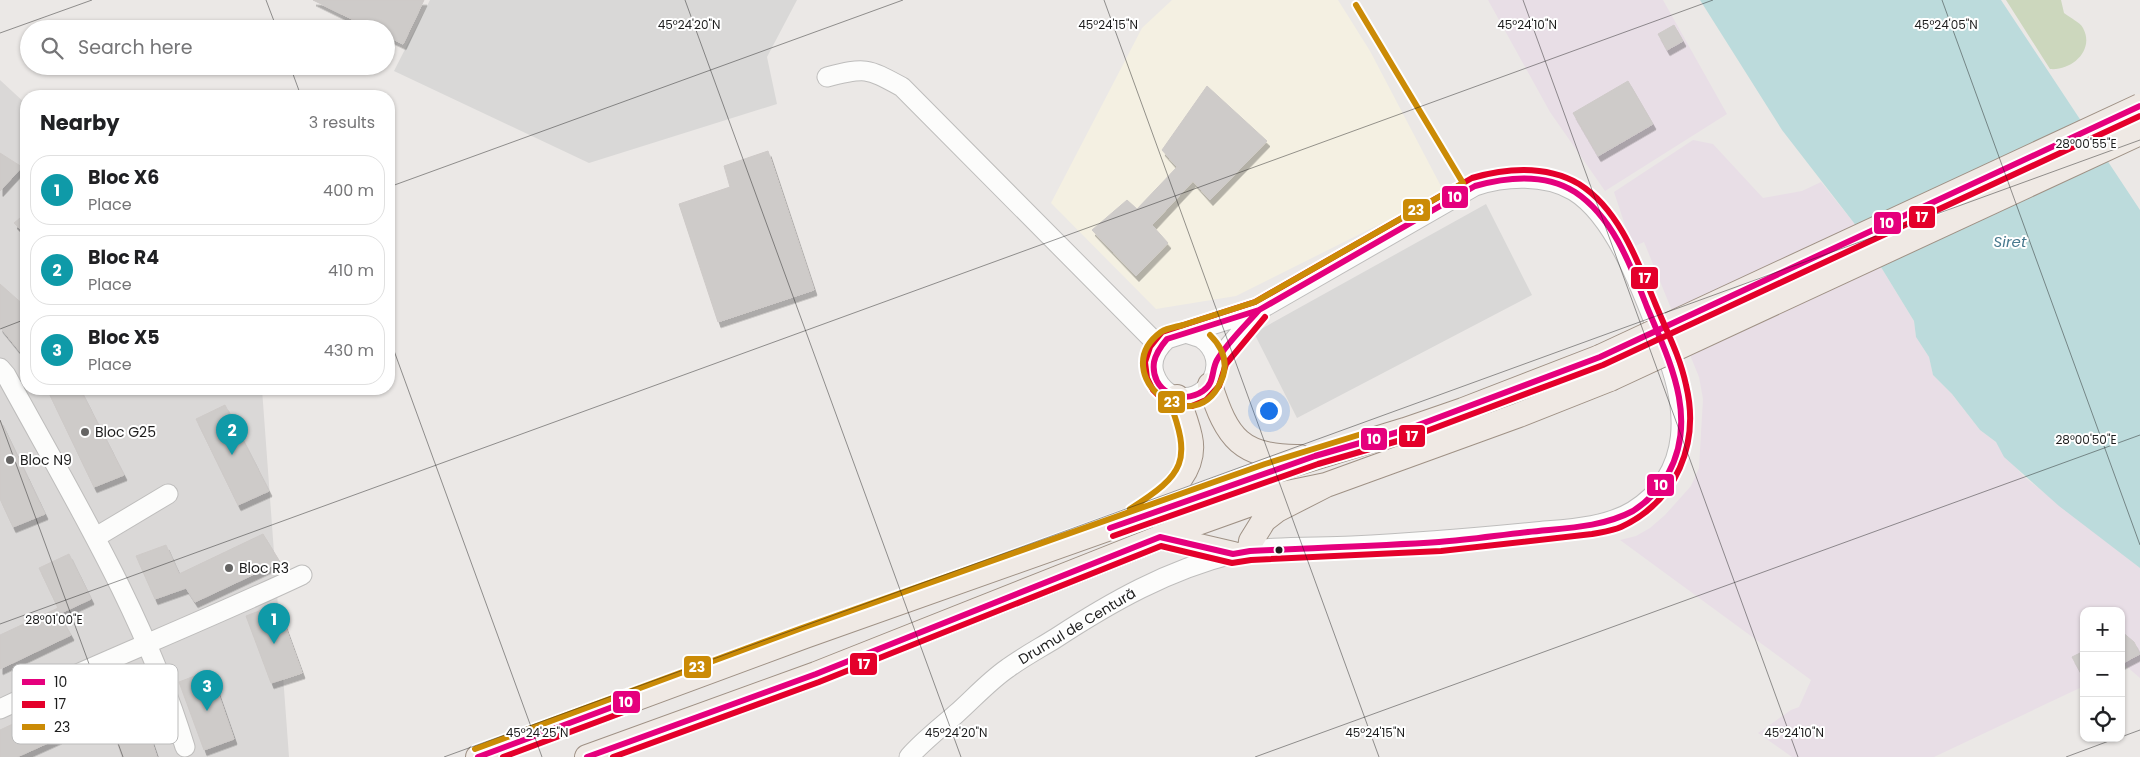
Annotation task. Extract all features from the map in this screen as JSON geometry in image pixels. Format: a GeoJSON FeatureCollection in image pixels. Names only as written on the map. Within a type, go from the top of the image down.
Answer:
{"type":"FeatureCollection","features":[{"type":"Feature","properties":{"kind":"main road"},"geometry":{"type":"LineString","coordinates":[[478,757],[795,639],[1314,456],[1405,430],[1600,357],[2140,106]]}},
{"type":"Feature","properties":{"kind":"main road"},"geometry":{"type":"LineString","coordinates":[[1160,537],[1242,552],[1264,520],[1276,510],[1326,485],[1519,415],[1610,379],[2140,133]]}},
{"type":"Feature","properties":{"kind":"main road"},"geometry":{"type":"LineString","coordinates":[[1210,385],[1218,410],[1228,430],[1242,444],[1259,452],[1282,457],[1314,456]]}},
{"type":"Feature","properties":{"kind":"main road"},"geometry":{"type":"LineString","coordinates":[[1123,524],[1160,500],[1182,479],[1190,458],[1191,439],[1177,397]]}},
{"type":"Feature","properties":{"kind":"main road"},"geometry":{"type":"LineString","coordinates":[[587,757],[816,674],[1192,525],[1273,496],[1326,485]]}},
{"type":"Feature","properties":{"kind":"street"},"geometry":{"type":"LineString","coordinates":[[827,77],[856,70],[874,72],[902,87],[1159,346],[1153,357],[1153,370],[1157,382],[1165,391],[1177,397],[1189,397],[1200,393],[1210,385]]}},
{"type":"Feature","properties":{"kind":"street","name":"Drumul de Centură"},"geometry":{"type":"LineString","coordinates":[[910,757],[1006,670],[1102,608],[1160,578],[1194,565],[1242,552],[1441,542],[1554,530],[1615,520],[1633,511],[1659,490],[1670,474],[1677,456],[1681,436],[1678,389],[1670,361],[1629,264],[1617,242],[1595,211],[1575,192],[1564,186],[1537,180],[1490,181],[1475,186],[1259,310],[1171,336],[1159,346]]}},
{"type":"Feature","properties":{"kind":"street","name":"Drumul de Centură"},"geometry":{"type":"LineString","coordinates":[[1210,385],[1215,374],[1216,362],[1259,310]]}},
{"type":"Feature","properties":{"kind":"street"},"geometry":{"type":"LineString","coordinates":[[1186,333],[1200,338],[1211,348],[1216,362]]}},
{"type":"Feature","properties":{"kind":"street"},"geometry":{"type":"LineString","coordinates":[[2,374],[96,537],[132,610],[154,664]]}},
{"type":"Feature","properties":{"kind":"street"},"geometry":{"type":"LineString","coordinates":[[96,537],[168,494]]}},
{"type":"Feature","properties":{"kind":"street"},"geometry":{"type":"LineString","coordinates":[[102,664],[146,646],[302,575]]}},
{"type":"Feature","properties":{"kind":"street"},"geometry":{"type":"LineString","coordinates":[[0,709],[12,703]]}},
{"type":"Feature","properties":{"kind":"street"},"geometry":{"type":"LineString","coordinates":[[178,724],[185,747]]}},
{"type":"Feature","properties":{"kind":"shaded area"},"geometry":{"type":"Polygon","coordinates":[[[430,0],[797,0],[767,57],[777,104],[589,163],[395,71],[430,0]]]}},
{"type":"Feature","properties":{"kind":"shaded area"},"geometry":{"type":"Polygon","coordinates":[[[1172,0],[1338,0],[1370,51],[1444,192],[1236,296],[1156,309],[1051,203],[1142,28],[1172,0]]]}},
{"type":"Feature","properties":{"kind":"shaded area"},"geometry":{"type":"Polygon","coordinates":[[[1488,0],[1663,0],[1727,114],[1605,191],[1550,112],[1488,0]]]}},
{"type":"Feature","properties":{"kind":"shaded area"},"geometry":{"type":"Polygon","coordinates":[[[0,80],[20,98],[20,395],[262,395],[289,757],[0,757],[0,80]]]}},
{"type":"Feature","properties":{"kind":"shaded area"},"geometry":{"type":"Polygon","coordinates":[[[1693,140],[1713,144],[1763,198],[1802,191],[1821,182],[1854,223],[1914,321],[1916,337],[1929,357],[1933,375],[1952,394],[1980,430],[1996,442],[2023,476],[2140,568],[2140,678],[2125,666],[2125,607],[2080,607],[2080,688],[1934,757],[1792,757],[1758,733],[1791,710],[1799,707],[1811,680],[1620,540],[1636,536],[1650,528],[1665,515],[1691,486],[1699,468],[1703,399],[1699,377],[1644,242],[1635,246],[1625,225],[1614,192],[1693,140]]]}},
{"type":"Feature","properties":{"kind":"shaded area"},"geometry":{"type":"Polygon","coordinates":[[[1486,204],[1532,295],[1297,418],[1254,333],[1486,204]]]}},
{"type":"Feature","properties":{"kind":"green space"},"geometry":{"type":"Polygon","coordinates":[[[2006,0],[2061,0],[2064,13],[2083,28],[2086,36],[2084,51],[2073,63],[2066,67],[2050,69],[2006,0]]]}},
{"type":"Feature","properties":{"kind":"water","name":"Siret"},"geometry":{"type":"Polygon","coordinates":[[[1700,0],[2001,0],[2140,210],[2140,568],[2059,506],[2004,457],[1996,442],[1980,430],[1952,394],[1933,375],[1929,357],[1916,337],[1914,321],[1854,223],[1782,130],[1700,0]]]}},
{"type":"Feature","properties":{"kind":"building"},"geometry":{"type":"Polygon","coordinates":[[[313,0],[424,0],[403,44],[395,40],[395,20],[354,20],[313,0]]]}},
{"type":"Feature","properties":{"kind":"building"},"geometry":{"type":"Polygon","coordinates":[[[1674,25],[1683,41],[1667,50],[1658,34],[1674,25]]]}},
{"type":"Feature","properties":{"kind":"building"},"geometry":{"type":"Polygon","coordinates":[[[1628,81],[1653,124],[1598,156],[1573,113],[1628,81]]]}},
{"type":"Feature","properties":{"kind":"building"},"geometry":{"type":"Polygon","coordinates":[[[1207,86],[1267,141],[1210,200],[1193,181],[1152,225],[1168,243],[1136,276],[1092,230],[1127,200],[1137,209],[1177,167],[1162,150],[1207,86]]]}},
{"type":"Feature","properties":{"kind":"building"},"geometry":{"type":"Polygon","coordinates":[[[768,151],[814,290],[718,322],[679,204],[730,187],[724,166],[768,151]]]}},
{"type":"Feature","properties":{"kind":"building"},"geometry":{"type":"Polygon","coordinates":[[[0,153],[20,166],[20,169],[0,191],[0,153]]]}},
{"type":"Feature","properties":{"kind":"building"},"geometry":{"type":"Polygon","coordinates":[[[20,218],[20,229],[14,223],[20,218]]]}},
{"type":"Feature","properties":{"kind":"building"},"geometry":{"type":"Polygon","coordinates":[[[0,284],[20,302],[20,352],[0,327],[0,284]]]}},
{"type":"Feature","properties":{"kind":"building","name":"Bloc G25"},"geometry":{"type":"Polygon","coordinates":[[[50,395],[83,395],[124,475],[94,487],[50,395]]]}},
{"type":"Feature","properties":{"kind":"building"},"geometry":{"type":"Polygon","coordinates":[[[225,405],[269,491],[238,505],[196,419],[225,405]]]}},
{"type":"Feature","properties":{"kind":"building","name":"Bloc N9"},"geometry":{"type":"Polygon","coordinates":[[[0,420],[45,514],[13,527],[0,499],[0,420]]]}},
{"type":"Feature","properties":{"kind":"building","name":"Bloc R3"},"geometry":{"type":"Polygon","coordinates":[[[263,534],[280,562],[195,602],[186,588],[155,599],[136,556],[166,545],[179,574],[263,534]]]}},
{"type":"Feature","properties":{"kind":"building"},"geometry":{"type":"Polygon","coordinates":[[[69,554],[91,599],[59,614],[71,635],[0,669],[0,635],[58,608],[39,568],[69,554]]]}},
{"type":"Feature","properties":{"kind":"building"},"geometry":{"type":"Polygon","coordinates":[[[277,604],[302,673],[271,683],[246,616],[277,604]]]}},
{"type":"Feature","properties":{"kind":"building"},"geometry":{"type":"Polygon","coordinates":[[[2125,634],[2134,642],[2140,654],[2125,662],[2125,634]]]}},
{"type":"Feature","properties":{"kind":"building"},"geometry":{"type":"Polygon","coordinates":[[[2080,653],[2080,672],[2072,657],[2080,653]]]}},
{"type":"Feature","properties":{"kind":"building"},"geometry":{"type":"Polygon","coordinates":[[[210,670],[234,739],[204,750],[179,682],[210,670]]]}},
{"type":"Feature","properties":{"kind":"building"},"geometry":{"type":"Polygon","coordinates":[[[12,724],[12,744],[46,744],[17,757],[0,757],[0,730],[12,724]]]}},
{"type":"Feature","properties":{"kind":"building"},"geometry":{"type":"Polygon","coordinates":[[[118,744],[153,744],[157,757],[122,757],[118,744]]]}},
{"type":"Feature","properties":{"kind":"transit line","name":"23"},"geometry":{"type":"LineString","coordinates":[[1183,325],[1255,302],[1463,183],[1356,5]]}},
{"type":"Feature","properties":{"kind":"transit line","name":"10"},"geometry":{"type":"LineString","coordinates":[[1110,528],[1315,456],[1405,430],[1600,357],[2140,106]]}},
{"type":"Feature","properties":{"kind":"transit line","name":"17"},"geometry":{"type":"LineString","coordinates":[[1113,536],[1318,464],[1408,438],[1603,365],[2140,116]]}},
{"type":"Feature","properties":{"kind":"transit line","name":"17"},"geometry":{"type":"LineString","coordinates":[[613,757],[819,682],[1161,546],[1232,563],[1251,560],[1441,551],[1592,534],[1614,530],[1640,516],[1657,502],[1670,486],[1680,468],[1690,428],[1690,407],[1683,374],[1672,343],[1634,254],[1616,222],[1593,195],[1579,184],[1566,178],[1540,171],[1526,170],[1499,172],[1472,178],[1255,302],[1162,332],[1150,347],[1145,362],[1147,378],[1153,390],[1163,400],[1177,406],[1192,406],[1206,400],[1219,386],[1226,364],[1265,317]]}},
{"type":"Feature","properties":{"kind":"transit line","name":"10"},"geometry":{"type":"LineString","coordinates":[[587,757],[816,674],[1160,537],[1233,554],[1250,551],[1450,541],[1595,524],[1621,517],[1633,511],[1653,495],[1668,474],[1677,453],[1681,432],[1681,411],[1677,389],[1664,348],[1634,275],[1619,244],[1600,215],[1588,202],[1563,186],[1539,179],[1526,178],[1500,180],[1475,186],[1259,310]]}},
{"type":"Feature","properties":{"kind":"transit line","name":"10"},"geometry":{"type":"LineString","coordinates":[[1259,310],[1221,353],[1207,388],[1194,395],[1185,397],[1169,393],[1162,388],[1154,372],[1154,362],[1159,350],[1167,339],[1259,310]]}},
{"type":"Feature","properties":{"kind":"transit line","name":"23"},"geometry":{"type":"LineString","coordinates":[[1183,325],[1161,332],[1146,349],[1143,367],[1149,383],[1161,397],[1177,405],[1195,405],[1211,397],[1223,376],[1224,359],[1217,344],[1210,335]]}},
{"type":"Feature","properties":{"kind":"transit line","name":"23"},"geometry":{"type":"LineString","coordinates":[[1130,509],[1163,486],[1173,475],[1179,464],[1181,452],[1180,438],[1169,400]]}},
{"type":"Feature","properties":{"kind":"transit line","name":"23"},"geometry":{"type":"LineString","coordinates":[[475,749],[802,628],[1265,464],[1368,432]]}},
{"type":"Feature","properties":{"kind":"transit line","name":"10"},"geometry":{"type":"LineString","coordinates":[[478,757],[634,699]]}},
{"type":"Feature","properties":{"kind":"transit line","name":"17"},"geometry":{"type":"LineString","coordinates":[[503,757],[637,707]]}},
{"type":"Feature","properties":{"kind":"place","name":"Bloc G25"},"geometry":{"type":"Point","coordinates":[85,432]}},
{"type":"Feature","properties":{"kind":"place","name":"Bloc R4"},"geometry":{"type":"Point","coordinates":[232,455]}},
{"type":"Feature","properties":{"kind":"place","name":"Bloc N9"},"geometry":{"type":"Point","coordinates":[10,460]}},
{"type":"Feature","properties":{"kind":"place","name":"Bloc R3"},"geometry":{"type":"Point","coordinates":[229,568]}},
{"type":"Feature","properties":{"kind":"place","name":"Bloc X6"},"geometry":{"type":"Point","coordinates":[274,644]}},
{"type":"Feature","properties":{"kind":"place","name":"Bloc X5"},"geometry":{"type":"Point","coordinates":[207,711]}}]}
